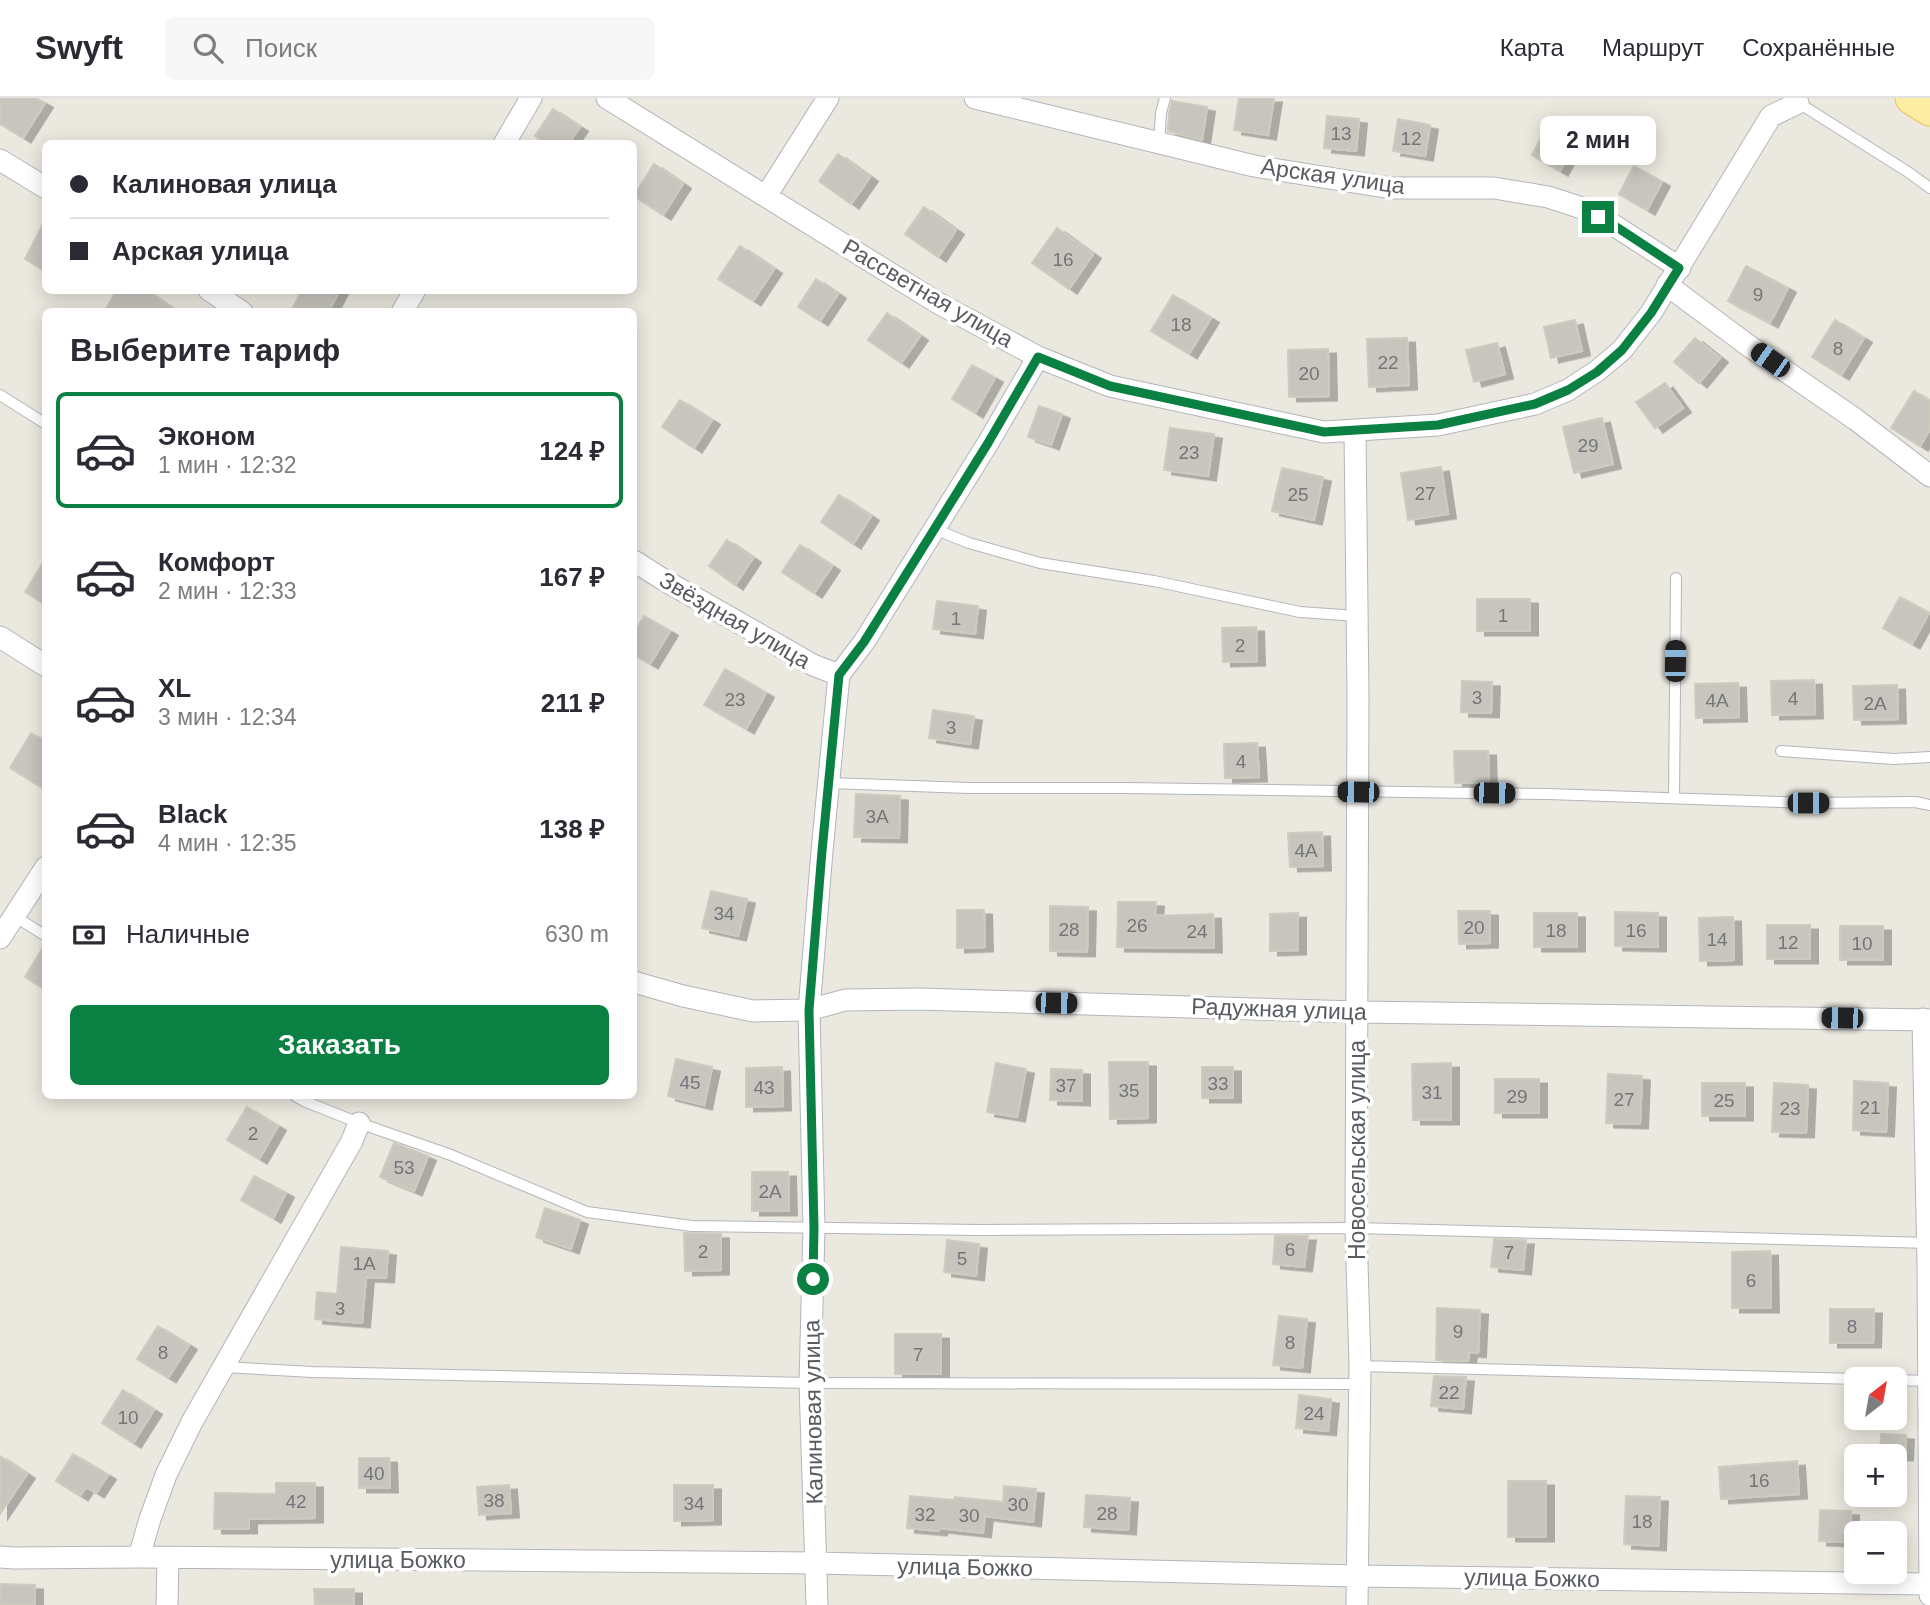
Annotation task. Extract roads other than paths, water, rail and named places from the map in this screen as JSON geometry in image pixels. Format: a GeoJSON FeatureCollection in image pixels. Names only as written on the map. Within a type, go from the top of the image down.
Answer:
{"type":"FeatureCollection","features":[{"type":"Feature","properties":{"kind":"main road"},"geometry":{"type":"LineString","coordinates":[[1912,98],[1930,109]]}},
{"type":"Feature","properties":{"kind":"street"},"geometry":{"type":"LineString","coordinates":[[506,140],[531,98]]}},
{"type":"Feature","properties":{"kind":"street","name":"Рассветная улица"},"geometry":{"type":"LineString","coordinates":[[607,98],[939,303],[1038,357],[1110,386],[1324,432],[1438,425],[1535,404],[1568,390],[1597,372],[1622,350],[1651,313],[1770,116],[1793,100]]}},
{"type":"Feature","properties":{"kind":"street"},"geometry":{"type":"LineString","coordinates":[[766,196],[828,98]]}},
{"type":"Feature","properties":{"kind":"street","name":"Арская улица"},"geometry":{"type":"LineString","coordinates":[[975,98],[1254,166],[1391,188],[1494,188],[1548,197],[1582,208],[1615,226],[1749,346],[1855,419],[1930,476]]}},
{"type":"Feature","properties":{"kind":"street"},"geometry":{"type":"LineString","coordinates":[[0,160],[42,186]]}},
{"type":"Feature","properties":{"kind":"street"},"geometry":{"type":"LineString","coordinates":[[215,294],[236,308]]}},
{"type":"Feature","properties":{"kind":"street"},"geometry":{"type":"LineString","coordinates":[[839,675],[864,642],[1038,357]]}},
{"type":"Feature","properties":{"kind":"street","name":"Новосельская улица"},"geometry":{"type":"LineString","coordinates":[[1355,431],[1358,695],[1356,1228],[1360,1375],[1357,1605]]}},
{"type":"Feature","properties":{"kind":"street","name":"Звёздная улица"},"geometry":{"type":"LineString","coordinates":[[637,563],[813,665],[839,675]]}},
{"type":"Feature","properties":{"kind":"street"},"geometry":{"type":"LineString","coordinates":[[0,637],[42,663]]}},
{"type":"Feature","properties":{"kind":"street","name":"Калиновая улица"},"geometry":{"type":"LineString","coordinates":[[817,1605],[810,1383],[814,1228],[809,1010],[839,675]]}},
{"type":"Feature","properties":{"kind":"street"},"geometry":{"type":"LineString","coordinates":[[0,938],[42,873]]}},
{"type":"Feature","properties":{"kind":"street","name":"Радужная улица"},"geometry":{"type":"LineString","coordinates":[[637,983],[753,1011],[809,1010],[845,1000],[919,999],[1358,1012],[1927,1019]]}},
{"type":"Feature","properties":{"kind":"street"},"geometry":{"type":"LineString","coordinates":[[1927,1019],[1930,1588]]}},
{"type":"Feature","properties":{"kind":"street"},"geometry":{"type":"LineString","coordinates":[[139,1557],[166,1475],[192,1422],[352,1141],[359,1123]]}},
{"type":"Feature","properties":{"kind":"street","name":"улица Божко"},"geometry":{"type":"LineString","coordinates":[[0,1556],[816,1563],[1930,1588]]}},
{"type":"Feature","properties":{"kind":"street"},"geometry":{"type":"LineString","coordinates":[[167,1605],[168,1558]]}},
{"type":"Feature","properties":{"kind":"lane"},"geometry":{"type":"LineString","coordinates":[[1159,143],[1165,98]]}},
{"type":"Feature","properties":{"kind":"lane"},"geometry":{"type":"LineString","coordinates":[[1793,100],[1930,188]]}},
{"type":"Feature","properties":{"kind":"lane"},"geometry":{"type":"LineString","coordinates":[[0,395],[42,421]]}},
{"type":"Feature","properties":{"kind":"lane"},"geometry":{"type":"LineString","coordinates":[[934,529],[969,543],[1040,563],[1154,581],[1300,612],[1357,616]]}},
{"type":"Feature","properties":{"kind":"lane"},"geometry":{"type":"LineString","coordinates":[[1674,798],[1676,578]]}},
{"type":"Feature","properties":{"kind":"lane"},"geometry":{"type":"LineString","coordinates":[[1781,751],[1894,759],[1930,757]]}},
{"type":"Feature","properties":{"kind":"lane"},"geometry":{"type":"LineString","coordinates":[[829,783],[969,788],[1548,794],[1808,803],[1915,802],[1930,805]]}},
{"type":"Feature","properties":{"kind":"lane"},"geometry":{"type":"LineString","coordinates":[[14,916],[42,934]]}},
{"type":"Feature","properties":{"kind":"lane"},"geometry":{"type":"LineString","coordinates":[[300,1099],[359,1123],[451,1154],[587,1212],[692,1226],[979,1230],[1356,1228],[1929,1243]]}},
{"type":"Feature","properties":{"kind":"lane"},"geometry":{"type":"LineString","coordinates":[[223,1367],[312,1372],[810,1383],[1360,1375],[1844,1379]]}},
{"type":"Feature","properties":{"kind":"lane"},"geometry":{"type":"LineString","coordinates":[[1908,1380],[1928,1381]]}}]}
